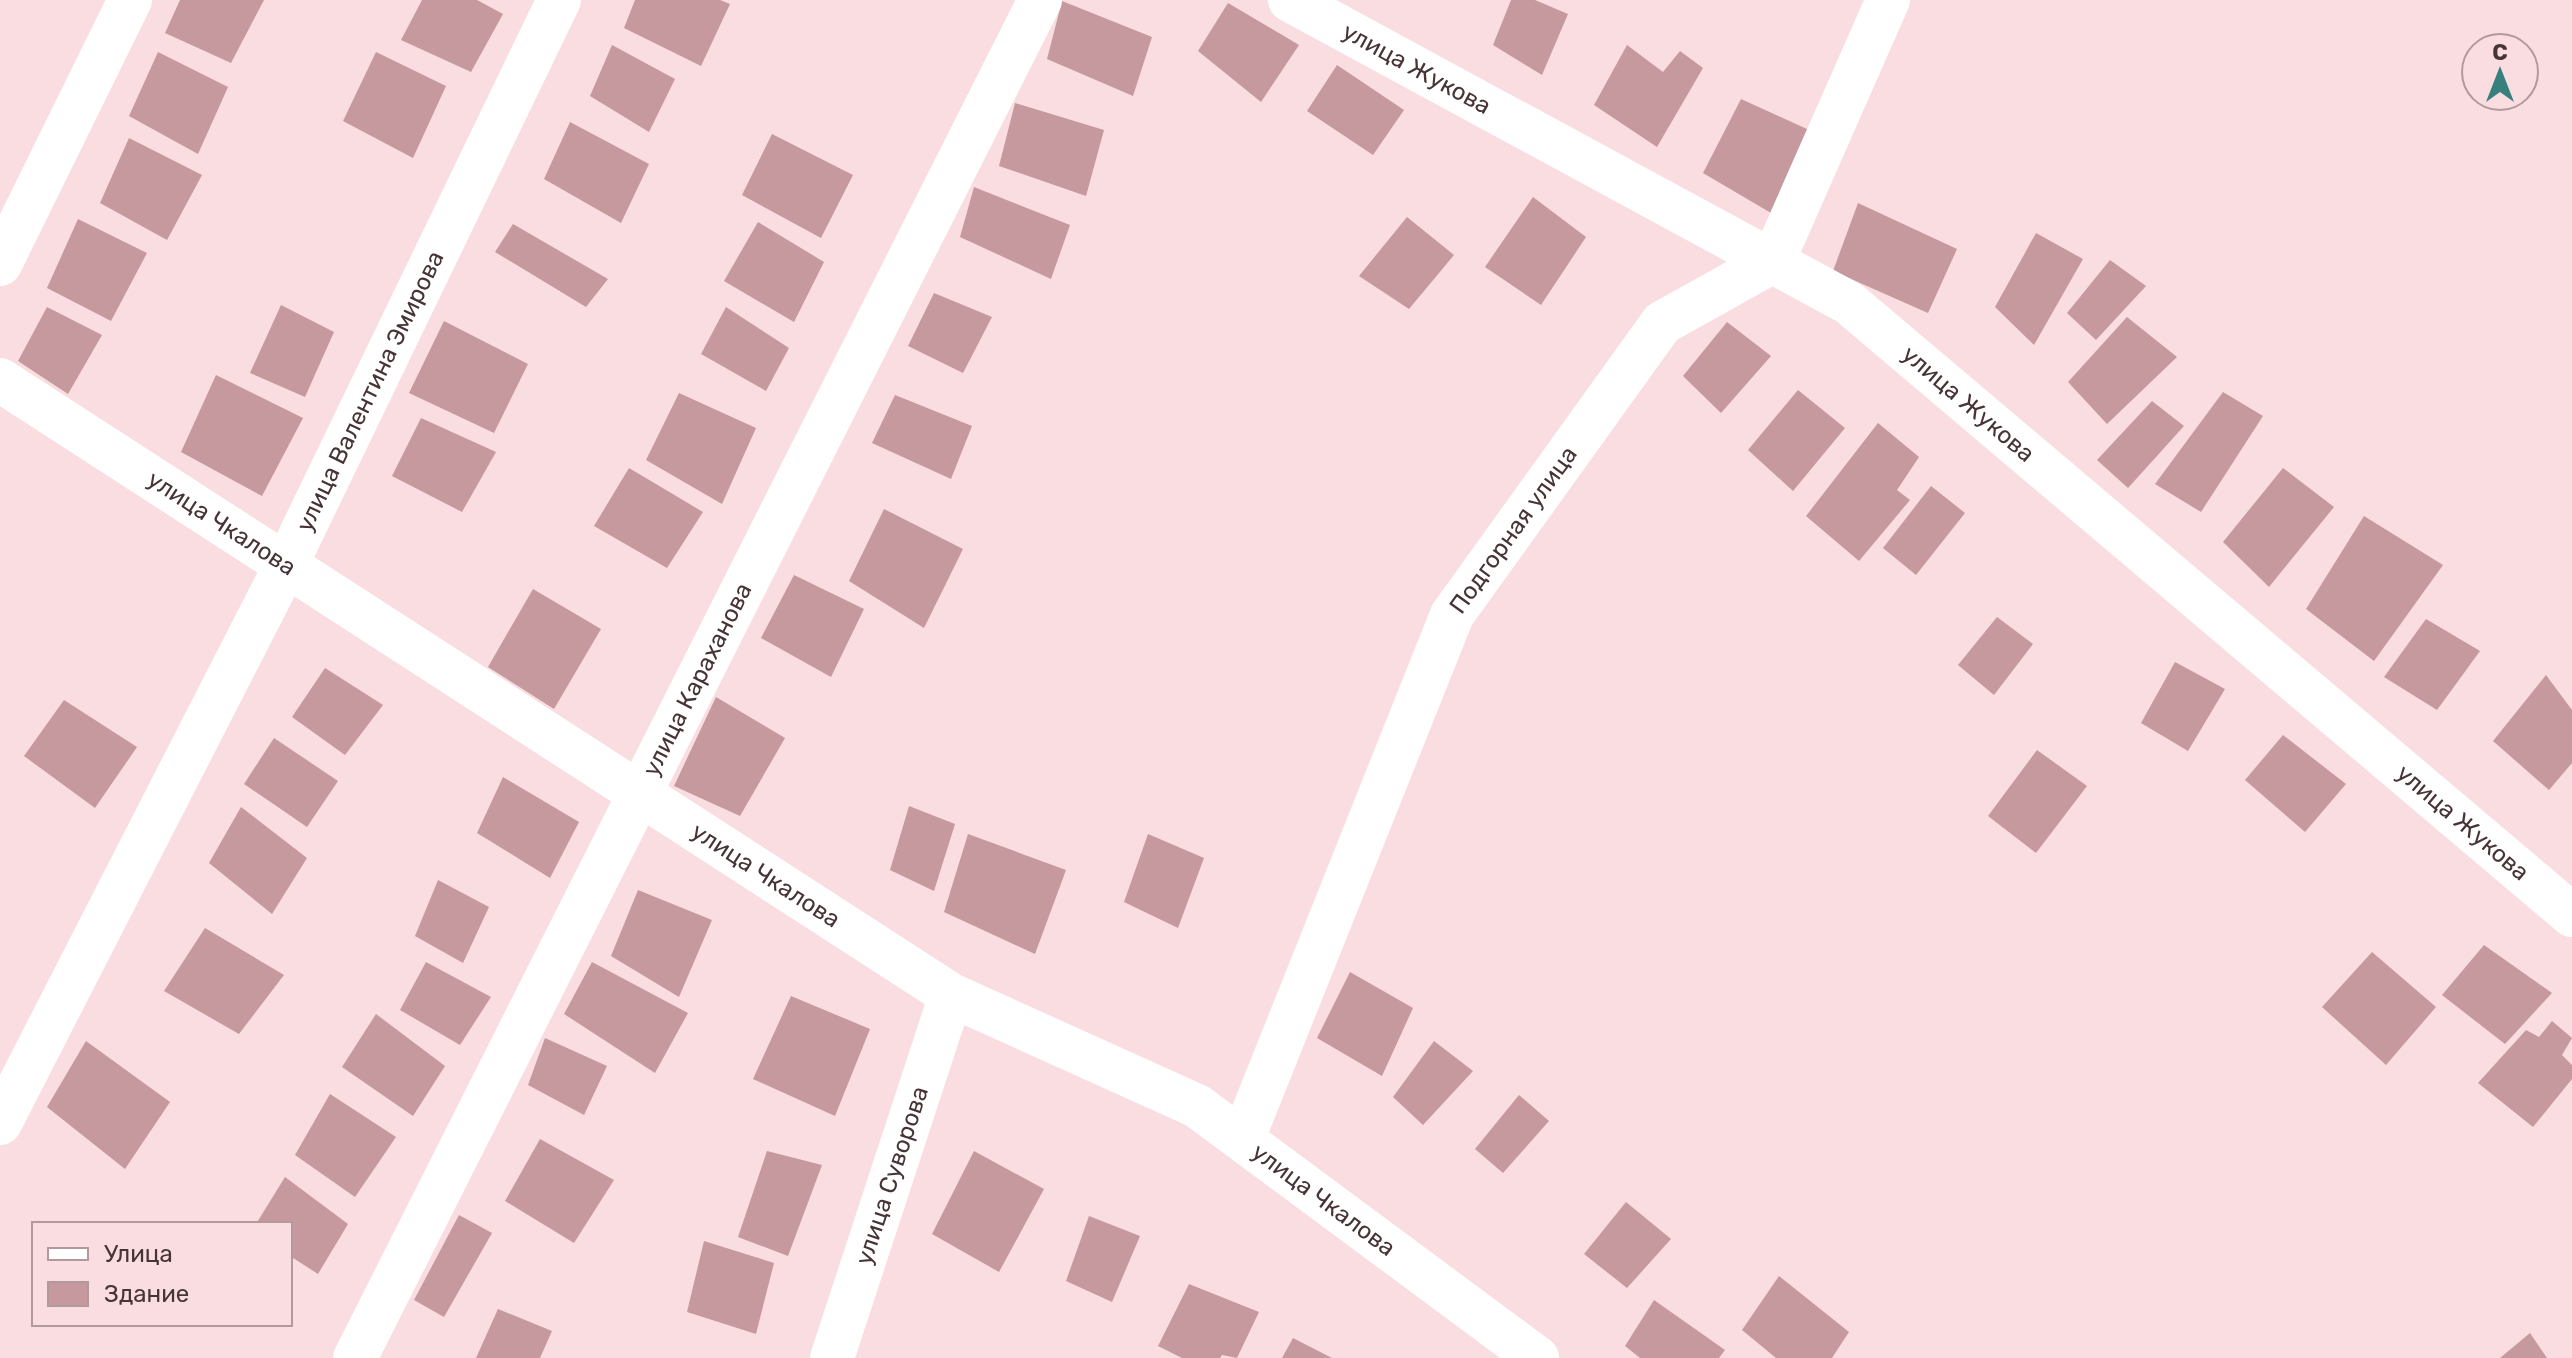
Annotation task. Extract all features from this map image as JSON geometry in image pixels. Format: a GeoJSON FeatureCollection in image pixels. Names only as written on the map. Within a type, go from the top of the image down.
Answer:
{"type":"FeatureCollection","features":[{"type":"Feature","properties":{"kind":"street"},"geometry":{"type":"LineString","coordinates":[[0,264],[130,0]]}},
{"type":"Feature","properties":{"kind":"street","name":"улица Валентина Эмирова"},"geometry":{"type":"LineString","coordinates":[[0,1123],[286,565],[559,0]]}},
{"type":"Feature","properties":{"kind":"street","name":"улица Караханова"},"geometry":{"type":"LineString","coordinates":[[355,1358],[1040,0]]}},
{"type":"Feature","properties":{"kind":"street","name":"улица Жукова"},"geometry":{"type":"LineString","coordinates":[[1290,0],[1849,303],[2572,915]]}},
{"type":"Feature","properties":{"kind":"street"},"geometry":{"type":"LineString","coordinates":[[1773,261],[1888,0]]}},
{"type":"Feature","properties":{"kind":"street","name":"Подгорная улица"},"geometry":{"type":"LineString","coordinates":[[1243,1138],[1452,615],[1662,323],[1773,261]]}},
{"type":"Feature","properties":{"kind":"street","name":"улица Чкалова"},"geometry":{"type":"LineString","coordinates":[[0,380],[951,995],[1197,1106],[1537,1358]]}},
{"type":"Feature","properties":{"kind":"street","name":"улица Суворова"},"geometry":{"type":"LineString","coordinates":[[832,1358],[951,995]]}},
{"type":"Feature","properties":{"kind":"building"},"geometry":{"type":"Polygon","coordinates":[[[180,0],[264,0],[231,63],[165,33],[180,0]]]}},
{"type":"Feature","properties":{"kind":"building"},"geometry":{"type":"Polygon","coordinates":[[[422,0],[477,0],[503,14],[471,72],[401,40],[422,0]]]}},
{"type":"Feature","properties":{"kind":"building"},"geometry":{"type":"Polygon","coordinates":[[[635,0],[720,0],[730,4],[701,66],[624,28],[635,0]]]}},
{"type":"Feature","properties":{"kind":"building"},"geometry":{"type":"Polygon","coordinates":[[[1511,0],[1535,0],[1568,14],[1542,75],[1493,45],[1511,0]]]}},
{"type":"Feature","properties":{"kind":"building"},"geometry":{"type":"Polygon","coordinates":[[[1062,1],[1152,37],[1133,96],[1047,59],[1062,1]]]}},
{"type":"Feature","properties":{"kind":"building"},"geometry":{"type":"Polygon","coordinates":[[[1228,3],[1299,45],[1261,102],[1198,51],[1228,3]]]}},
{"type":"Feature","properties":{"kind":"building"},"geometry":{"type":"Polygon","coordinates":[[[612,45],[675,79],[649,132],[590,96],[612,45]]]}},
{"type":"Feature","properties":{"kind":"building"},"geometry":{"type":"Polygon","coordinates":[[[1627,45],[1663,72],[1680,51],[1703,68],[1657,147],[1594,105],[1627,45]]]}},
{"type":"Feature","properties":{"kind":"building"},"geometry":{"type":"Polygon","coordinates":[[[158,52],[228,87],[198,154],[129,116],[158,52]]]}},
{"type":"Feature","properties":{"kind":"building"},"geometry":{"type":"Polygon","coordinates":[[[376,52],[446,86],[413,158],[343,121],[376,52]]]}},
{"type":"Feature","properties":{"kind":"building"},"geometry":{"type":"Polygon","coordinates":[[[1337,65],[1404,110],[1373,155],[1307,111],[1337,65]]]}},
{"type":"Feature","properties":{"kind":"building"},"geometry":{"type":"Polygon","coordinates":[[[1741,99],[1809,130],[1771,213],[1703,173],[1741,99]]]}},
{"type":"Feature","properties":{"kind":"building"},"geometry":{"type":"Polygon","coordinates":[[[1015,103],[1104,130],[1086,196],[999,166],[1015,103]]]}},
{"type":"Feature","properties":{"kind":"building"},"geometry":{"type":"Polygon","coordinates":[[[570,122],[649,164],[621,223],[544,179],[570,122]]]}},
{"type":"Feature","properties":{"kind":"building"},"geometry":{"type":"Polygon","coordinates":[[[772,134],[853,175],[821,238],[742,195],[772,134]]]}},
{"type":"Feature","properties":{"kind":"building"},"geometry":{"type":"Polygon","coordinates":[[[129,138],[202,175],[167,240],[100,203],[129,138]]]}},
{"type":"Feature","properties":{"kind":"building"},"geometry":{"type":"Polygon","coordinates":[[[974,187],[1070,225],[1051,279],[960,237],[974,187]]]}},
{"type":"Feature","properties":{"kind":"building"},"geometry":{"type":"Polygon","coordinates":[[[1533,197],[1586,237],[1541,305],[1485,267],[1533,197]]]}},
{"type":"Feature","properties":{"kind":"building"},"geometry":{"type":"Polygon","coordinates":[[[1858,203],[1957,249],[1928,313],[1833,271],[1858,203]]]}},
{"type":"Feature","properties":{"kind":"building"},"geometry":{"type":"Polygon","coordinates":[[[1407,217],[1454,255],[1409,309],[1359,276],[1407,217]]]}},
{"type":"Feature","properties":{"kind":"building"},"geometry":{"type":"Polygon","coordinates":[[[78,219],[147,253],[111,321],[47,288],[78,219]]]}},
{"type":"Feature","properties":{"kind":"building"},"geometry":{"type":"Polygon","coordinates":[[[758,222],[824,262],[794,322],[724,281],[758,222]]]}},
{"type":"Feature","properties":{"kind":"building"},"geometry":{"type":"Polygon","coordinates":[[[513,224],[608,279],[586,307],[495,252],[513,224]]]}},
{"type":"Feature","properties":{"kind":"building"},"geometry":{"type":"Polygon","coordinates":[[[2036,233],[2083,259],[2034,345],[1995,307],[2036,233]]]}},
{"type":"Feature","properties":{"kind":"building"},"geometry":{"type":"Polygon","coordinates":[[[2110,260],[2146,286],[2096,340],[2067,313],[2110,260]]]}},
{"type":"Feature","properties":{"kind":"building"},"geometry":{"type":"Polygon","coordinates":[[[934,293],[992,317],[963,373],[908,346],[934,293]]]}},
{"type":"Feature","properties":{"kind":"building"},"geometry":{"type":"Polygon","coordinates":[[[281,305],[334,332],[305,397],[250,373],[281,305]]]}},
{"type":"Feature","properties":{"kind":"building"},"geometry":{"type":"Polygon","coordinates":[[[47,307],[102,335],[68,394],[18,361],[47,307]]]}},
{"type":"Feature","properties":{"kind":"building"},"geometry":{"type":"Polygon","coordinates":[[[726,307],[789,348],[766,391],[701,354],[726,307]]]}},
{"type":"Feature","properties":{"kind":"building"},"geometry":{"type":"Polygon","coordinates":[[[2127,317],[2177,357],[2107,424],[2068,382],[2127,317]]]}},
{"type":"Feature","properties":{"kind":"building"},"geometry":{"type":"Polygon","coordinates":[[[444,321],[528,364],[494,433],[409,393],[444,321]]]}},
{"type":"Feature","properties":{"kind":"building"},"geometry":{"type":"Polygon","coordinates":[[[1727,322],[1771,356],[1721,413],[1683,376],[1727,322]]]}},
{"type":"Feature","properties":{"kind":"building"},"geometry":{"type":"Polygon","coordinates":[[[216,375],[303,418],[262,496],[181,452],[216,375]]]}},
{"type":"Feature","properties":{"kind":"building"},"geometry":{"type":"Polygon","coordinates":[[[1798,390],[1845,428],[1793,491],[1748,450],[1798,390]]]}},
{"type":"Feature","properties":{"kind":"building"},"geometry":{"type":"Polygon","coordinates":[[[2223,392],[2263,416],[2201,512],[2155,484],[2223,392]]]}},
{"type":"Feature","properties":{"kind":"building"},"geometry":{"type":"Polygon","coordinates":[[[679,393],[756,428],[722,504],[646,460],[679,393]]]}},
{"type":"Feature","properties":{"kind":"building"},"geometry":{"type":"Polygon","coordinates":[[[895,395],[972,426],[951,479],[872,443],[895,395]]]}},
{"type":"Feature","properties":{"kind":"building"},"geometry":{"type":"Polygon","coordinates":[[[2152,401],[2184,426],[2128,488],[2097,460],[2152,401]]]}},
{"type":"Feature","properties":{"kind":"building"},"geometry":{"type":"Polygon","coordinates":[[[421,418],[496,452],[462,512],[392,476],[421,418]]]}},
{"type":"Feature","properties":{"kind":"building"},"geometry":{"type":"Polygon","coordinates":[[[1878,423],[1919,457],[1897,490],[1910,500],[1859,561],[1806,516],[1878,423]]]}},
{"type":"Feature","properties":{"kind":"building"},"geometry":{"type":"Polygon","coordinates":[[[629,468],[703,512],[667,568],[594,526],[629,468]]]}},
{"type":"Feature","properties":{"kind":"building"},"geometry":{"type":"Polygon","coordinates":[[[2283,468],[2334,507],[2269,587],[2223,542],[2283,468]]]}},
{"type":"Feature","properties":{"kind":"building"},"geometry":{"type":"Polygon","coordinates":[[[1931,486],[1965,513],[1916,575],[1883,548],[1931,486]]]}},
{"type":"Feature","properties":{"kind":"building"},"geometry":{"type":"Polygon","coordinates":[[[884,509],[963,549],[924,628],[849,581],[884,509]]]}},
{"type":"Feature","properties":{"kind":"building"},"geometry":{"type":"Polygon","coordinates":[[[2364,516],[2443,565],[2374,661],[2306,609],[2364,516]]]}},
{"type":"Feature","properties":{"kind":"building"},"geometry":{"type":"Polygon","coordinates":[[[794,575],[864,609],[831,677],[761,638],[794,575]]]}},
{"type":"Feature","properties":{"kind":"building"},"geometry":{"type":"Polygon","coordinates":[[[533,589],[601,629],[554,709],[488,667],[533,589]]]}},
{"type":"Feature","properties":{"kind":"building"},"geometry":{"type":"Polygon","coordinates":[[[1997,617],[2033,644],[1994,695],[1958,665],[1997,617]]]}},
{"type":"Feature","properties":{"kind":"building"},"geometry":{"type":"Polygon","coordinates":[[[2426,619],[2480,651],[2437,710],[2384,677],[2426,619]]]}},
{"type":"Feature","properties":{"kind":"building"},"geometry":{"type":"Polygon","coordinates":[[[2175,662],[2225,689],[2188,751],[2141,723],[2175,662]]]}},
{"type":"Feature","properties":{"kind":"building"},"geometry":{"type":"Polygon","coordinates":[[[325,668],[383,705],[345,755],[292,717],[325,668]]]}},
{"type":"Feature","properties":{"kind":"building"},"geometry":{"type":"Polygon","coordinates":[[[2546,675],[2572,710],[2572,763],[2549,790],[2493,741],[2546,675]]]}},
{"type":"Feature","properties":{"kind":"building"},"geometry":{"type":"Polygon","coordinates":[[[716,697],[785,738],[740,816],[674,786],[716,697]]]}},
{"type":"Feature","properties":{"kind":"building"},"geometry":{"type":"Polygon","coordinates":[[[64,700],[137,747],[95,808],[24,756],[64,700]]]}},
{"type":"Feature","properties":{"kind":"building"},"geometry":{"type":"Polygon","coordinates":[[[2283,735],[2346,784],[2305,832],[2245,780],[2283,735]]]}},
{"type":"Feature","properties":{"kind":"building"},"geometry":{"type":"Polygon","coordinates":[[[274,738],[338,781],[307,827],[244,784],[274,738]]]}},
{"type":"Feature","properties":{"kind":"building"},"geometry":{"type":"Polygon","coordinates":[[[2037,750],[2087,786],[2036,853],[1988,816],[2037,750]]]}},
{"type":"Feature","properties":{"kind":"building"},"geometry":{"type":"Polygon","coordinates":[[[503,777],[579,822],[550,878],[477,833],[503,777]]]}},
{"type":"Feature","properties":{"kind":"building"},"geometry":{"type":"Polygon","coordinates":[[[909,806],[955,824],[934,891],[890,870],[909,806]]]}},
{"type":"Feature","properties":{"kind":"building"},"geometry":{"type":"Polygon","coordinates":[[[241,807],[307,858],[272,914],[209,863],[241,807]]]}},
{"type":"Feature","properties":{"kind":"building"},"geometry":{"type":"Polygon","coordinates":[[[968,834],[1066,870],[1035,954],[944,912],[968,834]]]}},
{"type":"Feature","properties":{"kind":"building"},"geometry":{"type":"Polygon","coordinates":[[[1148,834],[1204,858],[1178,928],[1124,902],[1148,834]]]}},
{"type":"Feature","properties":{"kind":"building"},"geometry":{"type":"Polygon","coordinates":[[[438,880],[489,907],[463,963],[415,936],[438,880]]]}},
{"type":"Feature","properties":{"kind":"building"},"geometry":{"type":"Polygon","coordinates":[[[638,890],[712,920],[679,997],[611,956],[638,890]]]}},
{"type":"Feature","properties":{"kind":"building"},"geometry":{"type":"Polygon","coordinates":[[[205,928],[284,975],[239,1034],[164,991],[205,928]]]}},
{"type":"Feature","properties":{"kind":"building"},"geometry":{"type":"Polygon","coordinates":[[[2484,945],[2552,993],[2505,1044],[2442,995],[2484,945]]]}},
{"type":"Feature","properties":{"kind":"building"},"geometry":{"type":"Polygon","coordinates":[[[2372,952],[2436,1007],[2386,1065],[2322,1007],[2372,952]]]}},
{"type":"Feature","properties":{"kind":"building"},"geometry":{"type":"Polygon","coordinates":[[[426,962],[491,997],[460,1045],[400,1010],[426,962]]]}},
{"type":"Feature","properties":{"kind":"building"},"geometry":{"type":"Polygon","coordinates":[[[592,962],[688,1013],[655,1073],[564,1014],[592,962]]]}},
{"type":"Feature","properties":{"kind":"building"},"geometry":{"type":"Polygon","coordinates":[[[1350,972],[1413,1008],[1382,1076],[1317,1038],[1350,972]]]}},
{"type":"Feature","properties":{"kind":"building"},"geometry":{"type":"Polygon","coordinates":[[[791,996],[870,1029],[835,1116],[753,1079],[791,996]]]}},
{"type":"Feature","properties":{"kind":"building"},"geometry":{"type":"Polygon","coordinates":[[[376,1014],[445,1066],[413,1116],[342,1067],[376,1014]]]}},
{"type":"Feature","properties":{"kind":"building"},"geometry":{"type":"Polygon","coordinates":[[[2552,1021],[2572,1038],[2562,1055],[2572,1065],[2572,1079],[2533,1127],[2478,1083],[2526,1030],[2539,1037],[2552,1021]]]}},
{"type":"Feature","properties":{"kind":"building"},"geometry":{"type":"Polygon","coordinates":[[[545,1038],[607,1066],[584,1115],[528,1085],[545,1038]]]}},
{"type":"Feature","properties":{"kind":"building"},"geometry":{"type":"Polygon","coordinates":[[[86,1041],[170,1102],[125,1169],[47,1107],[86,1041]]]}},
{"type":"Feature","properties":{"kind":"building"},"geometry":{"type":"Polygon","coordinates":[[[1434,1041],[1473,1071],[1423,1125],[1393,1097],[1434,1041]]]}},
{"type":"Feature","properties":{"kind":"building"},"geometry":{"type":"Polygon","coordinates":[[[330,1094],[396,1137],[355,1197],[295,1155],[330,1094]]]}},
{"type":"Feature","properties":{"kind":"building"},"geometry":{"type":"Polygon","coordinates":[[[1519,1095],[1549,1121],[1503,1173],[1475,1149],[1519,1095]]]}},
{"type":"Feature","properties":{"kind":"building"},"geometry":{"type":"Polygon","coordinates":[[[540,1139],[614,1180],[574,1243],[505,1201],[540,1139]]]}},
{"type":"Feature","properties":{"kind":"building"},"geometry":{"type":"Polygon","coordinates":[[[767,1151],[822,1165],[788,1256],[738,1237],[767,1151]]]}},
{"type":"Feature","properties":{"kind":"building"},"geometry":{"type":"Polygon","coordinates":[[[974,1151],[1044,1189],[999,1272],[932,1234],[974,1151]]]}},
{"type":"Feature","properties":{"kind":"building"},"geometry":{"type":"Polygon","coordinates":[[[285,1177],[348,1224],[318,1274],[292,1257],[292,1222],[257,1222],[285,1177]]]}},
{"type":"Feature","properties":{"kind":"building"},"geometry":{"type":"Polygon","coordinates":[[[1626,1202],[1671,1239],[1627,1288],[1584,1254],[1626,1202]]]}},
{"type":"Feature","properties":{"kind":"building"},"geometry":{"type":"Polygon","coordinates":[[[459,1215],[492,1233],[444,1317],[414,1300],[459,1215]]]}},
{"type":"Feature","properties":{"kind":"building"},"geometry":{"type":"Polygon","coordinates":[[[1089,1216],[1140,1236],[1112,1302],[1066,1281],[1089,1216]]]}},
{"type":"Feature","properties":{"kind":"building"},"geometry":{"type":"Polygon","coordinates":[[[704,1241],[774,1263],[756,1334],[687,1312],[704,1241]]]}},
{"type":"Feature","properties":{"kind":"building"},"geometry":{"type":"Polygon","coordinates":[[[1779,1276],[1849,1332],[1832,1358],[1776,1358],[1742,1330],[1779,1276]]]}},
{"type":"Feature","properties":{"kind":"building"},"geometry":{"type":"Polygon","coordinates":[[[1189,1284],[1259,1312],[1237,1358],[1222,1355],[1220,1358],[1182,1358],[1158,1346],[1189,1284]]]}},
{"type":"Feature","properties":{"kind":"building"},"geometry":{"type":"Polygon","coordinates":[[[1654,1300],[1725,1350],[1719,1358],[1640,1358],[1625,1346],[1654,1300]]]}},
{"type":"Feature","properties":{"kind":"building"},"geometry":{"type":"Polygon","coordinates":[[[498,1309],[552,1331],[540,1358],[476,1358],[498,1309]]]}},
{"type":"Feature","properties":{"kind":"building"},"geometry":{"type":"Polygon","coordinates":[[[2530,1333],[2547,1358],[2500,1358],[2530,1333]]]}},
{"type":"Feature","properties":{"kind":"building"},"geometry":{"type":"Polygon","coordinates":[[[1293,1338],[1332,1358],[1282,1358],[1293,1338]]]}}]}
